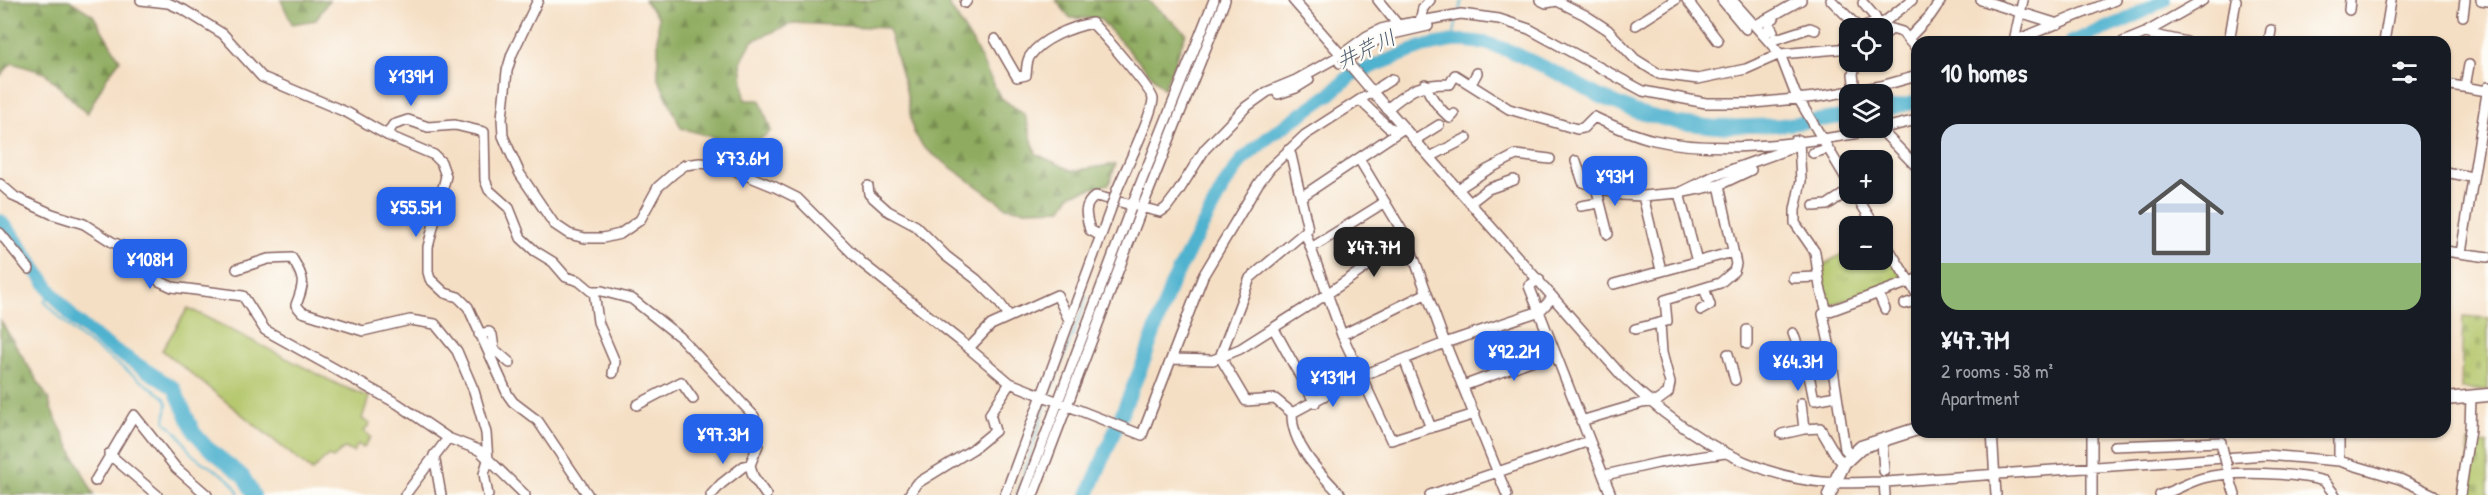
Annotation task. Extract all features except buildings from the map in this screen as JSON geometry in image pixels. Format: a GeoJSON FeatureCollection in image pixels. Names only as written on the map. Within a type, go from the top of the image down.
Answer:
{"type":"FeatureCollection","features":[{"type":"Feature","properties":{"kind":"main road"},"geometry":{"type":"LineString","coordinates":[[2451,398],[2488,395]]}},
{"type":"Feature","properties":{"kind":"main road"},"geometry":{"type":"LineString","coordinates":[[1829,495],[1847,459],[1862,447],[1911,429]]}},
{"type":"Feature","properties":{"kind":"street"},"geometry":{"type":"LineString","coordinates":[[141,0],[168,3],[223,34],[262,77],[348,113],[387,135],[434,155],[444,168],[446,176],[428,247],[430,279],[445,293],[458,297],[468,307],[508,395],[513,402],[538,422],[588,495]]}},
{"type":"Feature","properties":{"kind":"street"},"geometry":{"type":"LineString","coordinates":[[538,0],[512,54],[507,71],[502,118],[503,136],[520,174],[554,224],[569,234],[585,238],[603,238],[620,234],[640,220],[658,186],[685,165],[700,163],[721,165],[797,198],[862,263],[969,348],[1010,384],[1142,435],[1203,276],[1258,184],[1288,150],[1305,135],[1360,100],[1371,90],[1392,79]]}},
{"type":"Feature","properties":{"kind":"street"},"geometry":{"type":"LineString","coordinates":[[1137,206],[1214,0]]}},
{"type":"Feature","properties":{"kind":"street"},"geometry":{"type":"LineString","coordinates":[[1023,495],[1137,206],[1225,0]]}},
{"type":"Feature","properties":{"kind":"street"},"geometry":{"type":"LineString","coordinates":[[1293,0],[1402,129],[1415,140],[1539,279],[1622,376],[1674,422],[1725,453],[1787,475],[1834,482],[1884,482],[2266,455],[2339,461],[2400,479],[2434,495]]}},
{"type":"Feature","properties":{"kind":"street"},"geometry":{"type":"LineString","coordinates":[[1378,0],[1396,19],[1398,25]]}},
{"type":"Feature","properties":{"kind":"street"},"geometry":{"type":"LineString","coordinates":[[1420,21],[1423,8],[1430,0]]}},
{"type":"Feature","properties":{"kind":"street"},"geometry":{"type":"LineString","coordinates":[[1540,0],[1546,3],[1557,1],[1585,15],[1608,30],[1635,59],[1659,74],[1690,79],[1713,77],[1746,69],[1780,54],[1839,49]]}},
{"type":"Feature","properties":{"kind":"street"},"geometry":{"type":"LineString","coordinates":[[1636,25],[1675,0]]}},
{"type":"Feature","properties":{"kind":"street"},"geometry":{"type":"LineString","coordinates":[[1687,0],[1718,40]]}},
{"type":"Feature","properties":{"kind":"street"},"geometry":{"type":"LineString","coordinates":[[1722,0],[1746,29]]}},
{"type":"Feature","properties":{"kind":"street"},"geometry":{"type":"LineString","coordinates":[[1732,0],[1780,54],[1799,99],[1839,168]]}},
{"type":"Feature","properties":{"kind":"street"},"geometry":{"type":"LineString","coordinates":[[1759,28],[1801,0]]}},
{"type":"Feature","properties":{"kind":"street"},"geometry":{"type":"LineString","coordinates":[[1831,0],[1849,18]]}},
{"type":"Feature","properties":{"kind":"street"},"geometry":{"type":"LineString","coordinates":[[1893,18],[1912,0]]}},
{"type":"Feature","properties":{"kind":"street"},"geometry":{"type":"LineString","coordinates":[[1908,39],[1930,16],[1941,0]]}},
{"type":"Feature","properties":{"kind":"street"},"geometry":{"type":"LineString","coordinates":[[1982,0],[2058,24]]}},
{"type":"Feature","properties":{"kind":"street"},"geometry":{"type":"LineString","coordinates":[[2014,36],[2023,0]]}},
{"type":"Feature","properties":{"kind":"street"},"geometry":{"type":"LineString","coordinates":[[2028,36],[2115,0]]}},
{"type":"Feature","properties":{"kind":"street"},"geometry":{"type":"LineString","coordinates":[[2139,36],[2203,0]]}},
{"type":"Feature","properties":{"kind":"street"},"geometry":{"type":"LineString","coordinates":[[2230,36],[2236,0]]}},
{"type":"Feature","properties":{"kind":"street"},"geometry":{"type":"LineString","coordinates":[[2385,36],[2391,0]]}},
{"type":"Feature","properties":{"kind":"street"},"geometry":{"type":"LineString","coordinates":[[2463,16],[2465,0]]}},
{"type":"Feature","properties":{"kind":"street"},"geometry":{"type":"LineString","coordinates":[[2481,0],[2488,1]]}},
{"type":"Feature","properties":{"kind":"street"},"geometry":{"type":"LineString","coordinates":[[1863,1],[1876,18]]}},
{"type":"Feature","properties":{"kind":"street"},"geometry":{"type":"LineString","coordinates":[[1759,28],[1773,31],[1767,21],[1782,13]]}},
{"type":"Feature","properties":{"kind":"street"},"geometry":{"type":"LineString","coordinates":[[1233,118],[1244,116],[1272,96],[1296,88],[1384,36],[1469,19],[1473,14]]}},
{"type":"Feature","properties":{"kind":"street"},"geometry":{"type":"LineString","coordinates":[[1101,237],[1090,230],[1085,210],[1090,200],[1096,196],[1160,212],[1166,208],[1205,149],[1233,118],[1268,93],[1342,56],[1367,36],[1381,29],[1398,25],[1473,14],[1499,19],[1528,29],[1621,81],[1651,94],[1706,103],[1729,104],[1799,99],[1839,93]]}},
{"type":"Feature","properties":{"kind":"street"},"geometry":{"type":"LineString","coordinates":[[995,39],[1017,77],[1023,77],[1026,75],[1028,59],[1046,42],[1082,25],[1092,24],[1105,36],[1151,93],[1151,109],[1040,395],[1005,495]]}},
{"type":"Feature","properties":{"kind":"street"},"geometry":{"type":"LineString","coordinates":[[1770,41],[1810,28],[1815,30]]}},
{"type":"Feature","properties":{"kind":"street"},"geometry":{"type":"LineString","coordinates":[[1893,30],[1902,32],[1911,43]]}},
{"type":"Feature","properties":{"kind":"street"},"geometry":{"type":"LineString","coordinates":[[2270,36],[2271,30]]}},
{"type":"Feature","properties":{"kind":"street"},"geometry":{"type":"LineString","coordinates":[[2145,33],[2159,36]]}},
{"type":"Feature","properties":{"kind":"street"},"geometry":{"type":"LineString","coordinates":[[2465,87],[2469,65]]}},
{"type":"Feature","properties":{"kind":"street"},"geometry":{"type":"LineString","coordinates":[[1471,84],[1477,74]]}},
{"type":"Feature","properties":{"kind":"street"},"geometry":{"type":"LineString","coordinates":[[1387,109],[1411,91],[1425,84],[1450,84],[1455,75],[1494,94],[1509,109],[1529,111],[1583,128],[1594,117],[1652,140],[1707,146],[1759,145],[1839,134]]}},
{"type":"Feature","properties":{"kind":"street"},"geometry":{"type":"LineString","coordinates":[[1888,84],[1911,78]]}},
{"type":"Feature","properties":{"kind":"street"},"geometry":{"type":"LineString","coordinates":[[1425,84],[1446,115],[1450,118],[1455,114]]}},
{"type":"Feature","properties":{"kind":"street"},"geometry":{"type":"LineString","coordinates":[[2451,85],[2488,89],[2461,253]]}},
{"type":"Feature","properties":{"kind":"street"},"geometry":{"type":"LineString","coordinates":[[1360,100],[1388,127],[1402,129]]}},
{"type":"Feature","properties":{"kind":"street"},"geometry":{"type":"LineString","coordinates":[[484,132],[502,118]]}},
{"type":"Feature","properties":{"kind":"street"},"geometry":{"type":"LineString","coordinates":[[387,135],[393,125],[408,120],[428,127],[455,125],[484,132]]}},
{"type":"Feature","properties":{"kind":"street"},"geometry":{"type":"LineString","coordinates":[[1893,126],[1911,121]]}},
{"type":"Feature","properties":{"kind":"street"},"geometry":{"type":"LineString","coordinates":[[1415,140],[1439,125]]}},
{"type":"Feature","properties":{"kind":"street"},"geometry":{"type":"LineString","coordinates":[[1301,196],[1402,129]]}},
{"type":"Feature","properties":{"kind":"street"},"geometry":{"type":"LineString","coordinates":[[484,132],[485,180],[489,190],[509,208],[521,238],[535,251],[553,262],[566,277],[579,281],[591,291],[632,299],[680,337],[754,416],[758,445],[750,465],[753,476],[766,495]]}},
{"type":"Feature","properties":{"kind":"street"},"geometry":{"type":"LineString","coordinates":[[1430,157],[1467,138]]}},
{"type":"Feature","properties":{"kind":"street"},"geometry":{"type":"LineString","coordinates":[[1889,138],[1911,161]]}},
{"type":"Feature","properties":{"kind":"street"},"geometry":{"type":"LineString","coordinates":[[1679,193],[1737,167],[1786,150],[1792,147],[1797,140]]}},
{"type":"Feature","properties":{"kind":"street"},"geometry":{"type":"LineString","coordinates":[[1797,140],[1801,181],[1795,210],[1795,223],[1814,248],[1818,277],[1827,312],[1911,281]]}},
{"type":"Feature","properties":{"kind":"street"},"geometry":{"type":"LineString","coordinates":[[1813,153],[1827,149]]}},
{"type":"Feature","properties":{"kind":"street"},"geometry":{"type":"LineString","coordinates":[[1220,357],[1250,278],[1308,229],[1288,150]]}},
{"type":"Feature","properties":{"kind":"street"},"geometry":{"type":"LineString","coordinates":[[1458,189],[1516,155],[1550,159]]}},
{"type":"Feature","properties":{"kind":"street"},"geometry":{"type":"LineString","coordinates":[[1359,159],[1407,239],[1445,343],[1507,495]]}},
{"type":"Feature","properties":{"kind":"street"},"geometry":{"type":"LineString","coordinates":[[1576,161],[1583,182],[1622,195],[1643,196],[1679,193],[1719,185],[1751,170],[1740,171],[1737,167]]}},
{"type":"Feature","properties":{"kind":"street"},"geometry":{"type":"LineString","coordinates":[[2451,173],[2472,177]]}},
{"type":"Feature","properties":{"kind":"street"},"geometry":{"type":"LineString","coordinates":[[1470,202],[1488,189],[1514,180]]}},
{"type":"Feature","properties":{"kind":"street"},"geometry":{"type":"LineString","coordinates":[[0,184],[15,196],[52,214],[84,224],[112,242],[129,249],[140,257],[159,280],[172,287],[243,296],[265,330],[398,404],[448,438],[479,450],[525,495]]}},
{"type":"Feature","properties":{"kind":"street"},"geometry":{"type":"LineString","coordinates":[[1635,329],[1667,321],[1665,300],[1725,280],[1734,271],[1736,264],[1719,185]]}},
{"type":"Feature","properties":{"kind":"street"},"geometry":{"type":"LineString","coordinates":[[868,186],[869,194],[888,211],[916,226],[946,256],[976,279],[1009,316]]}},
{"type":"Feature","properties":{"kind":"street"},"geometry":{"type":"LineString","coordinates":[[1596,187],[1608,234]]}},
{"type":"Feature","properties":{"kind":"street"},"geometry":{"type":"LineString","coordinates":[[1679,193],[1697,262]]}},
{"type":"Feature","properties":{"kind":"street"},"geometry":{"type":"LineString","coordinates":[[1643,196],[1661,270]]}},
{"type":"Feature","properties":{"kind":"street"},"geometry":{"type":"LineString","coordinates":[[1814,206],[1827,205],[1839,197]]}},
{"type":"Feature","properties":{"kind":"street"},"geometry":{"type":"LineString","coordinates":[[1311,248],[1385,202]]}},
{"type":"Feature","properties":{"kind":"street"},"geometry":{"type":"LineString","coordinates":[[1581,206],[1599,202]]}},
{"type":"Feature","properties":{"kind":"street"},"geometry":{"type":"LineString","coordinates":[[1305,232],[1342,335],[1391,440],[1475,414]]}},
{"type":"Feature","properties":{"kind":"street"},"geometry":{"type":"LineString","coordinates":[[0,233],[29,269]]}},
{"type":"Feature","properties":{"kind":"street"},"geometry":{"type":"LineString","coordinates":[[1172,359],[1213,360],[1240,349],[1327,294],[1407,239]]}},
{"type":"Feature","properties":{"kind":"street"},"geometry":{"type":"LineString","coordinates":[[1614,284],[1733,252]]}},
{"type":"Feature","properties":{"kind":"street"},"geometry":{"type":"LineString","coordinates":[[2451,252],[2488,257]]}},
{"type":"Feature","properties":{"kind":"street"},"geometry":{"type":"LineString","coordinates":[[1893,253],[1911,277]]}},
{"type":"Feature","properties":{"kind":"street"},"geometry":{"type":"LineString","coordinates":[[237,269],[268,259],[292,258],[303,275],[303,287],[296,305],[302,312],[363,331],[410,320],[435,324],[457,351],[474,391],[486,433],[488,459],[484,474],[488,495]]}},
{"type":"Feature","properties":{"kind":"street"},"geometry":{"type":"LineString","coordinates":[[1793,278],[1818,277]]}},
{"type":"Feature","properties":{"kind":"street"},"geometry":{"type":"LineString","coordinates":[[1539,279],[1529,286],[1611,495]]}},
{"type":"Feature","properties":{"kind":"street"},"geometry":{"type":"LineString","coordinates":[[1701,310],[1710,306],[1704,288]]}},
{"type":"Feature","properties":{"kind":"street"},"geometry":{"type":"LineString","coordinates":[[594,291],[598,322],[615,362],[613,373]]}},
{"type":"Feature","properties":{"kind":"street"},"geometry":{"type":"LineString","coordinates":[[1342,335],[1427,293]]}},
{"type":"Feature","properties":{"kind":"street"},"geometry":{"type":"LineString","coordinates":[[1878,293],[1885,309]]}},
{"type":"Feature","properties":{"kind":"street"},"geometry":{"type":"LineString","coordinates":[[969,348],[991,324],[1056,295],[1069,320]]}},
{"type":"Feature","properties":{"kind":"street"},"geometry":{"type":"LineString","coordinates":[[1292,413],[1315,403],[1361,376],[1445,343],[1540,311],[1553,297]]}},
{"type":"Feature","properties":{"kind":"street"},"geometry":{"type":"LineString","coordinates":[[1905,304],[1911,302]]}},
{"type":"Feature","properties":{"kind":"street"},"geometry":{"type":"LineString","coordinates":[[1782,434],[1820,428],[1837,457],[1847,459],[1823,314]]}},
{"type":"Feature","properties":{"kind":"street"},"geometry":{"type":"LineString","coordinates":[[1581,421],[1660,400],[1670,390],[1662,353],[1660,323]]}},
{"type":"Feature","properties":{"kind":"street"},"geometry":{"type":"LineString","coordinates":[[1274,328],[1315,403]]}},
{"type":"Feature","properties":{"kind":"street"},"geometry":{"type":"LineString","coordinates":[[1747,330],[1747,344]]}},
{"type":"Feature","properties":{"kind":"street"},"geometry":{"type":"LineString","coordinates":[[479,334],[484,331],[492,335],[494,349],[510,363]]}},
{"type":"Feature","properties":{"kind":"street"},"geometry":{"type":"LineString","coordinates":[[1793,333],[1810,381],[1814,400],[1836,396]]}},
{"type":"Feature","properties":{"kind":"street"},"geometry":{"type":"LineString","coordinates":[[1463,386],[1555,352]]}},
{"type":"Feature","properties":{"kind":"street"},"geometry":{"type":"LineString","coordinates":[[1728,354],[1735,380]]}},
{"type":"Feature","properties":{"kind":"street"},"geometry":{"type":"LineString","coordinates":[[1220,357],[1246,401],[1275,399],[1292,413]]}},
{"type":"Feature","properties":{"kind":"street"},"geometry":{"type":"LineString","coordinates":[[1404,359],[1431,428]]}},
{"type":"Feature","properties":{"kind":"street"},"geometry":{"type":"LineString","coordinates":[[637,405],[681,382],[693,399]]}},
{"type":"Feature","properties":{"kind":"street"},"geometry":{"type":"LineString","coordinates":[[909,495],[916,484],[974,449],[996,431],[990,414],[1010,384]]}},
{"type":"Feature","properties":{"kind":"street"},"geometry":{"type":"LineString","coordinates":[[2460,495],[2470,429],[2471,396]]}},
{"type":"Feature","properties":{"kind":"street"},"geometry":{"type":"LineString","coordinates":[[1033,495],[1058,402]]}},
{"type":"Feature","properties":{"kind":"street"},"geometry":{"type":"LineString","coordinates":[[1800,403],[1804,429]]}},
{"type":"Feature","properties":{"kind":"street"},"geometry":{"type":"LineString","coordinates":[[1292,413],[1292,426],[1304,450],[1317,470],[1341,495]]}},
{"type":"Feature","properties":{"kind":"street"},"geometry":{"type":"LineString","coordinates":[[95,481],[134,415],[176,468],[207,495]]}},
{"type":"Feature","properties":{"kind":"street"},"geometry":{"type":"LineString","coordinates":[[405,495],[448,438]]}},
{"type":"Feature","properties":{"kind":"street"},"geometry":{"type":"LineString","coordinates":[[1992,438],[1996,495]]}},
{"type":"Feature","properties":{"kind":"street"},"geometry":{"type":"LineString","coordinates":[[2092,438],[2092,495]]}},
{"type":"Feature","properties":{"kind":"street"},"geometry":{"type":"LineString","coordinates":[[2221,438],[2235,495]]}},
{"type":"Feature","properties":{"kind":"street"},"geometry":{"type":"LineString","coordinates":[[2339,438],[2339,461]]}},
{"type":"Feature","properties":{"kind":"street"},"geometry":{"type":"LineString","coordinates":[[1430,495],[1589,441]]}},
{"type":"Feature","properties":{"kind":"street"},"geometry":{"type":"LineString","coordinates":[[1882,441],[1884,471]]}},
{"type":"Feature","properties":{"kind":"street"},"geometry":{"type":"LineString","coordinates":[[2114,446],[2222,445]]}},
{"type":"Feature","properties":{"kind":"street"},"geometry":{"type":"LineString","coordinates":[[1605,475],[1658,462],[1725,453]]}},
{"type":"Feature","properties":{"kind":"street"},"geometry":{"type":"LineString","coordinates":[[109,454],[157,495]]}},
{"type":"Feature","properties":{"kind":"street"},"geometry":{"type":"LineString","coordinates":[[434,455],[441,495]]}},
{"type":"Feature","properties":{"kind":"street"},"geometry":{"type":"LineString","coordinates":[[708,494],[744,466],[750,465]]}},
{"type":"Feature","properties":{"kind":"street"},"geometry":{"type":"LineString","coordinates":[[2160,495],[2228,471],[2318,479],[2328,484],[2335,495]]}},
{"type":"Feature","properties":{"kind":"street"},"geometry":{"type":"LineString","coordinates":[[1884,482],[1885,495]]}},
{"type":"Feature","properties":{"kind":"green space"},"geometry":{"type":"Polygon","coordinates":[[[0,0],[69,0],[93,15],[120,60],[107,77],[87,114],[45,73],[12,63],[0,76],[0,0]]]}},
{"type":"Feature","properties":{"kind":"green space"},"geometry":{"type":"Polygon","coordinates":[[[281,0],[329,0],[316,20],[292,24],[281,0]]]}},
{"type":"Feature","properties":{"kind":"green space"},"geometry":{"type":"Polygon","coordinates":[[[644,0],[946,0],[973,43],[1000,97],[1025,115],[1036,154],[1073,171],[1116,164],[1109,184],[1071,194],[1061,209],[1024,210],[1006,207],[924,148],[913,131],[906,90],[888,28],[793,23],[752,41],[741,62],[745,100],[760,100],[771,131],[754,144],[735,144],[681,128],[658,78],[658,17],[644,0]]]}},
{"type":"Feature","properties":{"kind":"green space"},"geometry":{"type":"Polygon","coordinates":[[[1056,0],[1147,0],[1186,33],[1164,89],[1100,19],[1070,18],[1056,0]]]}},
{"type":"Feature","properties":{"kind":"green space"},"geometry":{"type":"Polygon","coordinates":[[[1839,256],[1839,270],[1893,270],[1893,262],[1903,279],[1828,306],[1821,266],[1839,256]]]}},
{"type":"Feature","properties":{"kind":"green space"},"geometry":{"type":"Polygon","coordinates":[[[188,308],[339,385],[369,397],[362,419],[370,424],[364,431],[371,437],[363,448],[358,444],[353,452],[345,448],[333,458],[328,456],[312,471],[162,350],[188,308]]]}},
{"type":"Feature","properties":{"kind":"green space"},"geometry":{"type":"Polygon","coordinates":[[[2463,316],[2488,318],[2488,390],[2461,389],[2463,316]]]}},
{"type":"Feature","properties":{"kind":"green space"},"geometry":{"type":"Polygon","coordinates":[[[0,320],[48,398],[52,411],[94,495],[0,495],[0,320]]]}},
{"type":"Feature","properties":{"kind":"green space"},"geometry":{"type":"Polygon","coordinates":[[[2469,442],[2488,444],[2488,495],[2465,495],[2469,442]]]}},
{"type":"Feature","properties":{"kind":"waterway"},"geometry":{"type":"LineString","coordinates":[[1459,12],[1462,0]]}},
{"type":"Feature","properties":{"kind":"waterway","name":"井芹川"},"geometry":{"type":"LineString","coordinates":[[2086,36],[2124,21],[2164,0]]}},
{"type":"Feature","properties":{"kind":"waterway"},"geometry":{"type":"LineString","coordinates":[[1453,41],[1457,17]]}},
{"type":"Feature","properties":{"kind":"waterway","name":"井芹川"},"geometry":{"type":"LineString","coordinates":[[1088,495],[1145,358],[1172,283],[1225,184],[1242,160],[1270,136],[1330,94],[1351,75],[1422,47],[1466,41],[1485,43],[1510,51],[1599,96],[1637,112],[1678,123],[1717,127],[1781,125],[1839,117]]}},
{"type":"Feature","properties":{"kind":"waterway","name":"井芹川"},"geometry":{"type":"LineString","coordinates":[[1893,107],[1911,103]]}},
{"type":"Feature","properties":{"kind":"waterway"},"geometry":{"type":"LineString","coordinates":[[0,221],[12,234],[52,293],[76,321],[102,342],[174,388],[194,432],[207,447],[243,476],[254,495]]}},
{"type":"Feature","properties":{"kind":"waterway"},"geometry":{"type":"LineString","coordinates":[[52,293],[44,301],[77,335],[164,397],[167,403],[165,422],[191,453],[231,481],[239,495]]}},
{"type":"Feature","properties":{"kind":"waterway"},"geometry":{"type":"LineString","coordinates":[[1049,396],[1087,297]]}},
{"type":"Feature","properties":{"kind":"waterway"},"geometry":{"type":"LineString","coordinates":[[1017,495],[1047,401]]}}]}
